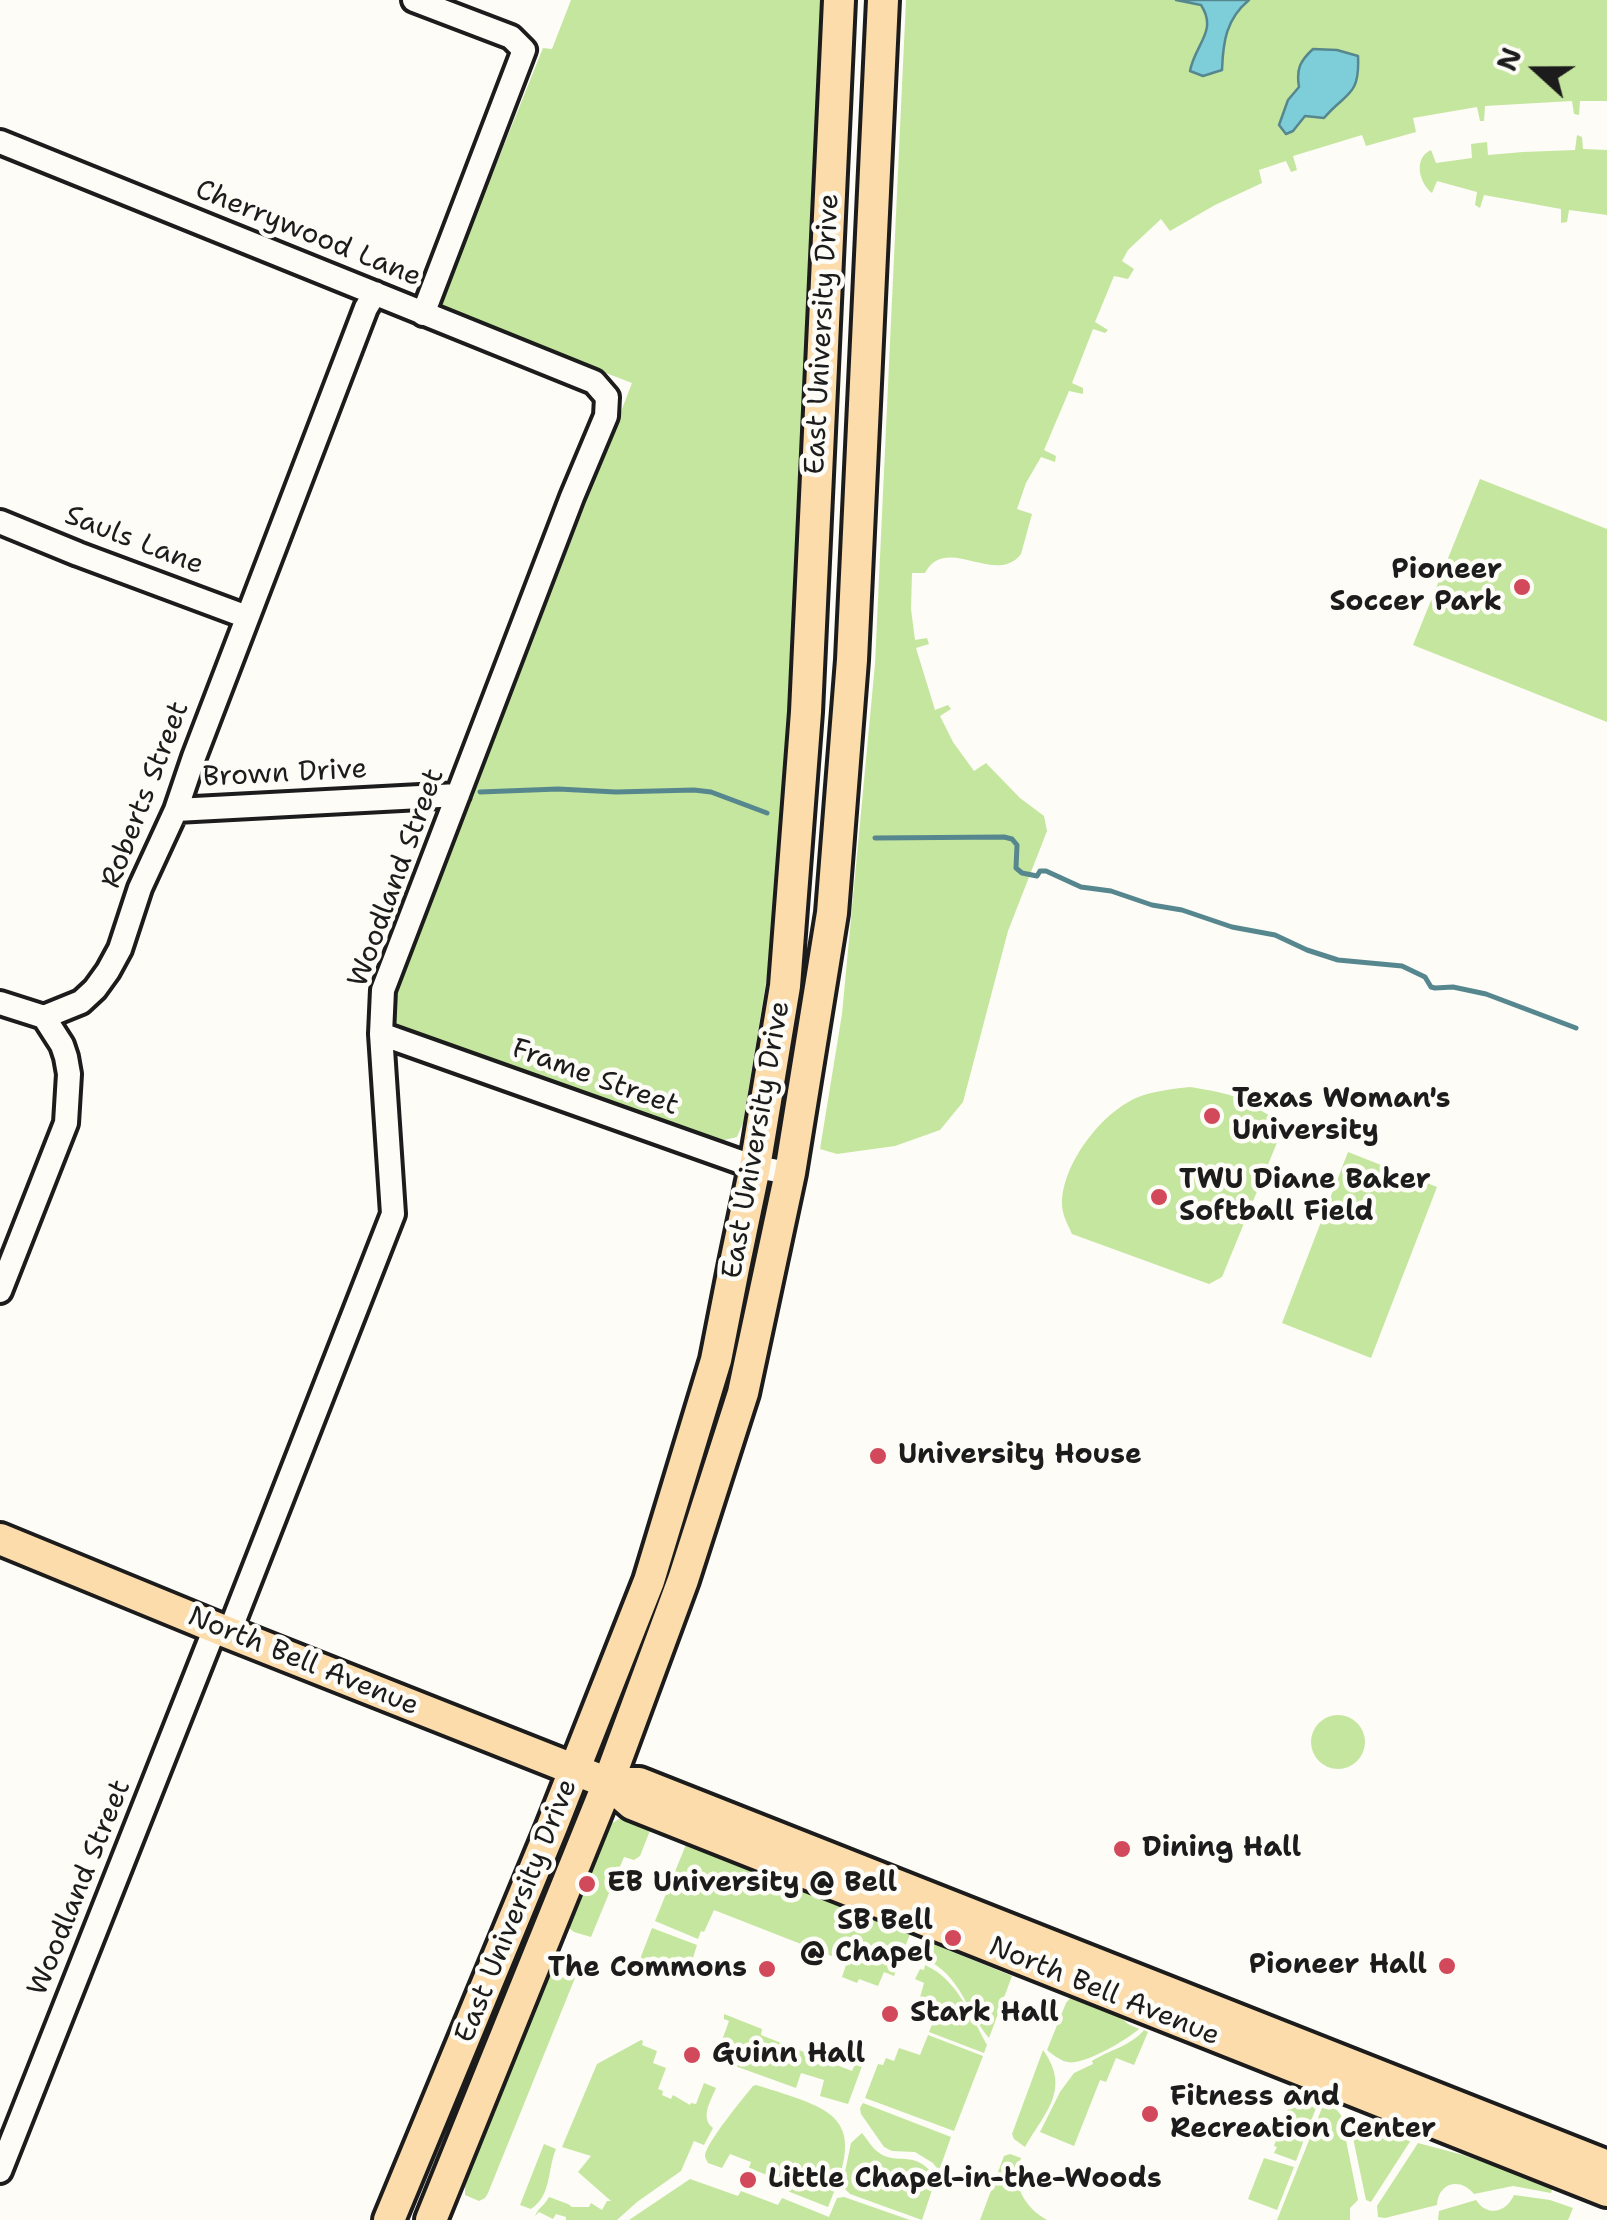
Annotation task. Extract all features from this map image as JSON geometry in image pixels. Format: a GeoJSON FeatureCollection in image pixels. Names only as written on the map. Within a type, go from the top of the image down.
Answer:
{"type":"FeatureCollection","features":[{"type":"Feature","properties":{"kind":"main road","name":"East University Drive"},"geometry":{"type":"LineString","coordinates":[[389,2220],[649,1581],[716,1360],[755,1167],[784,986],[806,712],[839,0]]}},
{"type":"Feature","properties":{"kind":"main road","name":"East University Drive"},"geometry":{"type":"LineString","coordinates":[[431,2220],[608,1783],[683,1580],[743,1393],[790,1173],[832,913],[852,660],[883,0]]}},
{"type":"Feature","properties":{"kind":"main road","name":"North Bell Avenue"},"geometry":{"type":"LineString","coordinates":[[0,1539],[575,1769],[608,1783],[624,1798],[649,1810],[1607,2191]]}},
{"type":"Feature","properties":{"kind":"main road","name":"North Bell Avenue"},"geometry":{"type":"LineString","coordinates":[[608,1783],[639,1784],[1607,2166]]}},
{"type":"Feature","properties":{"kind":"street"},"geometry":{"type":"LineString","coordinates":[[414,0],[511,37],[524,50],[423,314]]}},
{"type":"Feature","properties":{"kind":"street","name":"Cherrywood Lane"},"geometry":{"type":"LineString","coordinates":[[0,142],[594,382]]}},
{"type":"Feature","properties":{"kind":"street","name":"Roberts Street"},"geometry":{"type":"LineString","coordinates":[[44,1017],[81,1002],[95,990],[120,949],[140,888],[176,810],[375,293]]}},
{"type":"Feature","properties":{"kind":"street","name":"Woodland Street"},"geometry":{"type":"LineString","coordinates":[[0,2171],[394,1214],[382,1034],[383,990],[606,416],[607,398],[594,382]]}},
{"type":"Feature","properties":{"kind":"street","name":"Sauls Lane"},"geometry":{"type":"LineString","coordinates":[[0,522],[106,566],[248,617]]}},
{"type":"Feature","properties":{"kind":"street","name":"Brown Drive"},"geometry":{"type":"LineString","coordinates":[[176,810],[458,795]]}},
{"type":"Feature","properties":{"kind":"street"},"geometry":{"type":"LineString","coordinates":[[0,1003],[44,1017],[62,1045],[69,1074],[66,1123],[0,1291]]}},
{"type":"Feature","properties":{"kind":"street","name":"Frame Street"},"geometry":{"type":"LineString","coordinates":[[382,1034],[755,1167],[790,1173]]}},
{"type":"Feature","properties":{"kind":"green space"},"geometry":{"type":"Polygon","coordinates":[[[571,0],[821,0],[784,788],[771,952],[743,1123],[737,1137],[720,1141],[385,1023],[632,383],[438,309],[543,48],[552,49],[571,0]]]}},
{"type":"Feature","properties":{"kind":"green space"},"geometry":{"type":"Polygon","coordinates":[[[906,0],[1607,0],[1607,101],[1580,101],[1579,115],[1574,114],[1572,101],[1485,106],[1484,121],[1480,121],[1477,107],[1413,118],[1416,132],[1366,146],[1362,135],[1293,156],[1297,170],[1291,172],[1286,161],[1259,170],[1262,183],[1170,231],[1161,219],[1128,250],[1122,261],[1134,269],[1128,279],[1114,276],[1095,322],[1108,330],[1105,333],[1093,329],[1072,383],[1083,388],[1083,394],[1069,391],[1044,450],[1056,456],[1055,462],[1041,457],[1026,483],[1017,509],[1032,514],[1021,554],[1011,563],[998,565],[945,558],[934,562],[925,573],[912,573],[915,640],[927,638],[929,644],[916,648],[935,710],[948,705],[951,709],[940,716],[974,771],[986,763],[1044,816],[1047,831],[1008,931],[963,1102],[940,1130],[895,1146],[837,1154],[820,1149],[842,1014],[875,664],[906,0]]]}},
{"type":"Feature","properties":{"kind":"green space"},"geometry":{"type":"Polygon","coordinates":[[[1577,135],[1582,137],[1583,149],[1607,150],[1607,215],[1569,210],[1567,222],[1561,223],[1561,209],[1484,195],[1480,208],[1475,205],[1477,192],[1437,181],[1432,193],[1421,177],[1420,164],[1431,150],[1436,163],[1472,158],[1471,144],[1487,142],[1488,155],[1575,150],[1577,135]]]}},
{"type":"Feature","properties":{"kind":"green space","name":"Pioneer Soccer Park"},"geometry":{"type":"Polygon","coordinates":[[[1480,479],[1607,529],[1607,722],[1413,645],[1480,479]]]}},
{"type":"Feature","properties":{"kind":"green space","name":"TWU Diane Baker Softball Field"},"geometry":{"type":"Polygon","coordinates":[[[1190,1087],[1234,1097],[1285,1123],[1222,1277],[1209,1284],[1072,1234],[1062,1208],[1068,1173],[1086,1142],[1109,1116],[1142,1096],[1190,1087]]]}},
{"type":"Feature","properties":{"kind":"green space"},"geometry":{"type":"Polygon","coordinates":[[[1348,1152],[1437,1187],[1371,1358],[1282,1323],[1348,1152]]]}},
{"type":"Feature","properties":{"kind":"green space"},"geometry":{"type":"Polygon","coordinates":[[[1338,1715],[1357,1723],[1365,1742],[1357,1761],[1338,1769],[1319,1761],[1311,1742],[1319,1723],[1338,1715]]]}},
{"type":"Feature","properties":{"kind":"green space"},"geometry":{"type":"Polygon","coordinates":[[[624,1816],[651,1828],[640,1856],[634,1860],[624,1857],[591,1937],[574,1932],[569,1928],[609,1825],[624,1816]]]}},
{"type":"Feature","properties":{"kind":"green space"},"geometry":{"type":"Polygon","coordinates":[[[687,1842],[910,1934],[902,1955],[898,1954],[896,1959],[900,1961],[894,1976],[884,1972],[878,1986],[859,1979],[857,1983],[842,1977],[847,1962],[714,1910],[698,1939],[655,1921],[687,1842]]]}},
{"type":"Feature","properties":{"kind":"green space"},"geometry":{"type":"Polygon","coordinates":[[[652,1928],[697,1945],[687,1977],[640,1959],[652,1928]]]}},
{"type":"Feature","properties":{"kind":"green space"},"geometry":{"type":"Polygon","coordinates":[[[931,1943],[1012,1976],[989,2038],[947,1974],[925,1959],[931,1943]]]}},
{"type":"Feature","properties":{"kind":"green space"},"geometry":{"type":"Polygon","coordinates":[[[560,1956],[581,1963],[488,2193],[479,2201],[465,2195],[465,2186],[560,1956]]]}},
{"type":"Feature","properties":{"kind":"green space"},"geometry":{"type":"Polygon","coordinates":[[[925,1965],[946,1979],[962,1999],[987,2045],[984,2053],[929,2032],[938,2009],[919,2001],[924,1983],[915,1979],[925,1965]]]}},
{"type":"Feature","properties":{"kind":"green space"},"geometry":{"type":"Polygon","coordinates":[[[1071,1997],[1119,2016],[1139,2029],[1094,2056],[1075,2062],[1063,2060],[1047,2050],[1071,1997]]]}},
{"type":"Feature","properties":{"kind":"green space"},"geometry":{"type":"Polygon","coordinates":[[[724,2014],[762,2029],[761,2035],[852,2071],[859,2056],[865,2058],[848,2104],[820,2096],[824,2080],[801,2073],[796,2088],[735,2066],[727,2059],[731,2047],[721,2043],[729,2021],[724,2014]]]}},
{"type":"Feature","properties":{"kind":"green space"},"geometry":{"type":"Polygon","coordinates":[[[1144,2030],[1148,2032],[1134,2065],[1116,2058],[1106,2082],[1100,2080],[1074,2146],[1040,2132],[1074,2073],[1144,2030]]]}},
{"type":"Feature","properties":{"kind":"green space"},"geometry":{"type":"Polygon","coordinates":[[[928,2035],[983,2056],[954,2131],[865,2098],[878,2064],[883,2065],[886,2058],[894,2061],[899,2048],[920,2055],[928,2035]]]}},
{"type":"Feature","properties":{"kind":"green space"},"geometry":{"type":"Polygon","coordinates":[[[641,2040],[642,2045],[657,2051],[653,2063],[666,2068],[658,2089],[663,2091],[662,2095],[671,2099],[673,2095],[690,2105],[696,2104],[704,2083],[716,2088],[707,2115],[713,2128],[704,2145],[694,2141],[681,2171],[617,2220],[566,2220],[556,2214],[553,2219],[539,2212],[535,2216],[549,2197],[572,2207],[589,2207],[591,2203],[602,2210],[611,2201],[578,2172],[591,2156],[562,2147],[597,2064],[641,2040]]]}},
{"type":"Feature","properties":{"kind":"green space"},"geometry":{"type":"Polygon","coordinates":[[[1043,2050],[1051,2064],[1055,2088],[1047,2111],[1025,2147],[1012,2134],[1043,2050]]]}},
{"type":"Feature","properties":{"kind":"green space"},"geometry":{"type":"Polygon","coordinates":[[[756,2085],[807,2102],[837,2121],[844,2135],[845,2153],[828,2207],[785,2190],[787,2183],[749,2168],[751,2162],[730,2154],[722,2168],[708,2163],[705,2156],[711,2142],[756,2085]]]}},
{"type":"Feature","properties":{"kind":"green space"},"geometry":{"type":"Polygon","coordinates":[[[1295,2090],[1319,2100],[1296,2161],[1274,2153],[1295,2090]]]}},
{"type":"Feature","properties":{"kind":"green space"},"geometry":{"type":"Polygon","coordinates":[[[863,2103],[951,2137],[939,2171],[915,2152],[884,2147],[861,2114],[863,2103]]]}},
{"type":"Feature","properties":{"kind":"green space"},"geometry":{"type":"Polygon","coordinates":[[[1324,2103],[1341,2115],[1358,2200],[1350,2208],[1350,2220],[1277,2220],[1324,2103]]]}},
{"type":"Feature","properties":{"kind":"green space"},"geometry":{"type":"Polygon","coordinates":[[[1349,2119],[1411,2140],[1371,2202],[1366,2200],[1349,2119]]]}},
{"type":"Feature","properties":{"kind":"green space"},"geometry":{"type":"Polygon","coordinates":[[[862,2133],[878,2152],[920,2163],[936,2178],[922,2220],[850,2194],[842,2186],[851,2143],[862,2133]]]}},
{"type":"Feature","properties":{"kind":"green space"},"geometry":{"type":"Polygon","coordinates":[[[1418,2143],[1553,2186],[1551,2193],[1513,2186],[1474,2194],[1463,2185],[1451,2184],[1441,2191],[1437,2205],[1378,2217],[1377,2206],[1418,2143]]]}},
{"type":"Feature","properties":{"kind":"green space"},"geometry":{"type":"Polygon","coordinates":[[[544,2144],[556,2149],[546,2189],[531,2209],[520,2205],[544,2144]]]}},
{"type":"Feature","properties":{"kind":"green space"},"geometry":{"type":"Polygon","coordinates":[[[1004,2156],[1021,2158],[1018,2177],[1022,2194],[1047,2220],[980,2220],[1004,2156]]]}},
{"type":"Feature","properties":{"kind":"green space"},"geometry":{"type":"Polygon","coordinates":[[[1264,2158],[1294,2167],[1277,2210],[1248,2199],[1264,2158]]]}},
{"type":"Feature","properties":{"kind":"green space"},"geometry":{"type":"Polygon","coordinates":[[[690,2179],[778,2205],[782,2198],[829,2217],[837,2198],[844,2197],[910,2220],[629,2220],[690,2179]]]}},
{"type":"Feature","properties":{"kind":"green space"},"geometry":{"type":"Polygon","coordinates":[[[1514,2195],[1573,2208],[1568,2220],[1438,2220],[1439,2211],[1476,2200],[1485,2209],[1496,2211],[1514,2195]]]}},
{"type":"Feature","properties":{"kind":"water"},"geometry":{"type":"Polygon","coordinates":[[[1176,0],[1249,0],[1235,15],[1227,32],[1222,70],[1203,76],[1190,71],[1206,30],[1206,14],[1201,5],[1176,0]]]}},
{"type":"Feature","properties":{"kind":"water"},"geometry":{"type":"Polygon","coordinates":[[[1313,49],[1358,56],[1357,79],[1350,93],[1324,118],[1305,116],[1286,134],[1279,125],[1288,100],[1299,87],[1300,66],[1313,49]]]}},
{"type":"Feature","properties":{"kind":"waterway"},"geometry":{"type":"LineString","coordinates":[[480,792],[694,790],[711,792],[767,813]]}},
{"type":"Feature","properties":{"kind":"waterway"},"geometry":{"type":"LineString","coordinates":[[875,838],[1012,839],[1017,845],[1016,868],[1022,873],[1037,876],[1046,871],[1081,887],[1111,891],[1232,927],[1275,935],[1338,960],[1402,966],[1425,977],[1431,987],[1486,994],[1576,1028]]}},
{"type":"Feature","properties":{"kind":"place","name":"Pioneer Soccer Park"},"geometry":{"type":"Point","coordinates":[1522,587]}},
{"type":"Feature","properties":{"kind":"place","name":"Texas Woman's University"},"geometry":{"type":"Point","coordinates":[1212,1116]}},
{"type":"Feature","properties":{"kind":"place","name":"TWU Diane Baker Softball Field"},"geometry":{"type":"Point","coordinates":[1159,1197]}},
{"type":"Feature","properties":{"kind":"place","name":"University House"},"geometry":{"type":"Point","coordinates":[878,1456]}},
{"type":"Feature","properties":{"kind":"place","name":"Dining Hall"},"geometry":{"type":"Point","coordinates":[1122,1849]}},
{"type":"Feature","properties":{"kind":"place","name":"EB University @ Bell"},"geometry":{"type":"Point","coordinates":[587,1884]}},
{"type":"Feature","properties":{"kind":"place","name":"SB Bell @ Chapel"},"geometry":{"type":"Point","coordinates":[953,1938]}},
{"type":"Feature","properties":{"kind":"place","name":"Pioneer Hall"},"geometry":{"type":"Point","coordinates":[1447,1966]}},
{"type":"Feature","properties":{"kind":"place","name":"The Commons"},"geometry":{"type":"Point","coordinates":[767,1969]}},
{"type":"Feature","properties":{"kind":"place","name":"Stark Hall"},"geometry":{"type":"Point","coordinates":[890,2014]}},
{"type":"Feature","properties":{"kind":"place","name":"Guinn Hall"},"geometry":{"type":"Point","coordinates":[692,2055]}},
{"type":"Feature","properties":{"kind":"place","name":"Fitness and Recreation Center"},"geometry":{"type":"Point","coordinates":[1150,2114]}},
{"type":"Feature","properties":{"kind":"place","name":"Little Chapel-in-the-Woods"},"geometry":{"type":"Point","coordinates":[748,2180]}}]}
